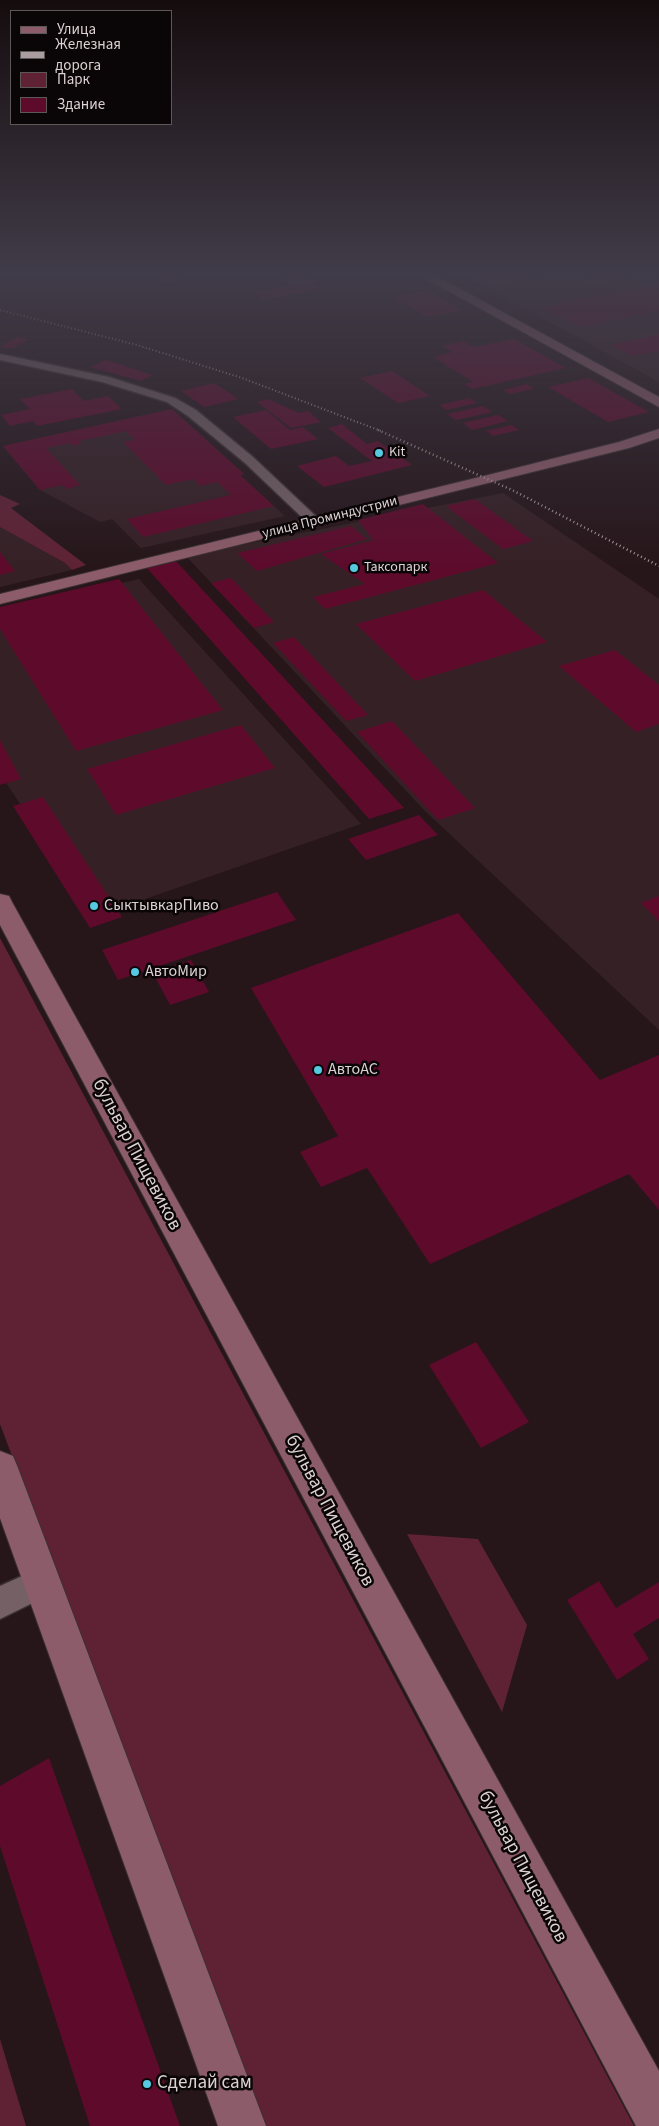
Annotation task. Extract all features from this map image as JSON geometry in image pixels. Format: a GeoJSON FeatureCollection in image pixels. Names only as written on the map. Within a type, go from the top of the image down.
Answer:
{"type":"FeatureCollection","features":[{"type":"Feature","properties":{"kind":"main road"},"geometry":{"type":"LineString","coordinates":[[601,371],[659,403]]}},
{"type":"Feature","properties":{"kind":"main road","name":"улица Проминдустрии"},"geometry":{"type":"LineString","coordinates":[[0,599],[490,479],[624,445],[659,433]]}},
{"type":"Feature","properties":{"kind":"main road","name":"бульвар Пищевиков"},"geometry":{"type":"LineString","coordinates":[[0,902],[659,2119]]}},
{"type":"Feature","properties":{"kind":"main road"},"geometry":{"type":"LineString","coordinates":[[0,1468],[242,2126]]}},
{"type":"Feature","properties":{"kind":"street"},"geometry":{"type":"LineString","coordinates":[[65,371],[114,382],[171,400],[192,413],[249,460],[314,521]]}},
{"type":"Feature","properties":{"kind":"street"},"geometry":{"type":"LineString","coordinates":[[0,1603],[42,1582]]}},
{"type":"Feature","properties":{"kind":"shaded area"},"geometry":{"type":"Polygon","coordinates":[[[639,371],[659,371],[659,382],[639,371]]]}},
{"type":"Feature","properties":{"kind":"shaded area"},"geometry":{"type":"Polygon","coordinates":[[[172,409],[244,474],[240,476],[285,516],[141,548],[112,519],[100,522],[40,490],[3,446],[172,409]]]}},
{"type":"Feature","properties":{"kind":"shaded area"},"geometry":{"type":"Polygon","coordinates":[[[503,493],[659,599],[659,1030],[424,810],[186,556],[503,493]]]}},
{"type":"Feature","properties":{"kind":"shaded area"},"geometry":{"type":"Polygon","coordinates":[[[0,527],[65,563],[72,570],[0,587],[0,527]]]}},
{"type":"Feature","properties":{"kind":"shaded area"},"geometry":{"type":"Polygon","coordinates":[[[139,579],[361,824],[96,916],[0,774],[0,612],[139,579]]]}},
{"type":"Feature","properties":{"kind":"green space"},"geometry":{"type":"Polygon","coordinates":[[[0,495],[20,504],[11,508],[86,565],[72,570],[65,563],[0,527],[0,495]]]}},
{"type":"Feature","properties":{"kind":"green space"},"geometry":{"type":"Polygon","coordinates":[[[0,938],[634,2126],[263,2126],[0,1424],[0,938]]]}},
{"type":"Feature","properties":{"kind":"green space"},"geometry":{"type":"Polygon","coordinates":[[[407,1534],[478,1539],[527,1625],[502,1712],[407,1534]]]}},
{"type":"Feature","properties":{"kind":"green space"},"geometry":{"type":"Polygon","coordinates":[[[0,2039],[26,2126],[0,2126],[0,2039]]]}},
{"type":"Feature","properties":{"kind":"building"},"geometry":{"type":"Polygon","coordinates":[[[105,371],[141,371],[153,375],[141,381],[105,371]]]}},
{"type":"Feature","properties":{"kind":"building"},"geometry":{"type":"Polygon","coordinates":[[[392,371],[430,396],[398,403],[360,378],[392,371]]]}},
{"type":"Feature","properties":{"kind":"building"},"geometry":{"type":"Polygon","coordinates":[[[456,371],[552,371],[472,389],[464,384],[473,382],[456,371]]]}},
{"type":"Feature","properties":{"kind":"building"},"geometry":{"type":"Polygon","coordinates":[[[588,378],[649,412],[608,422],[548,387],[588,378]]]}},
{"type":"Feature","properties":{"kind":"building"},"geometry":{"type":"Polygon","coordinates":[[[214,383],[239,399],[204,407],[181,391],[214,383]]]}},
{"type":"Feature","properties":{"kind":"building"},"geometry":{"type":"Polygon","coordinates":[[[527,384],[534,389],[510,394],[503,390],[527,384]]]}},
{"type":"Feature","properties":{"kind":"building"},"geometry":{"type":"Polygon","coordinates":[[[72,389],[84,401],[108,396],[122,409],[37,426],[33,421],[10,426],[1,415],[30,409],[20,399],[72,389]]]}},
{"type":"Feature","properties":{"kind":"building"},"geometry":{"type":"Polygon","coordinates":[[[470,398],[477,403],[446,410],[439,405],[470,398]]]}},
{"type":"Feature","properties":{"kind":"building"},"geometry":{"type":"Polygon","coordinates":[[[268,399],[299,413],[308,411],[321,422],[291,428],[257,402],[268,399]]]}},
{"type":"Feature","properties":{"kind":"building"},"geometry":{"type":"Polygon","coordinates":[[[483,406],[492,412],[456,420],[447,414],[483,406]]]}},
{"type":"Feature","properties":{"kind":"building"},"geometry":{"type":"Polygon","coordinates":[[[172,409],[244,474],[240,475],[274,506],[143,537],[127,519],[231,495],[217,482],[200,486],[193,479],[166,485],[123,442],[135,440],[126,431],[79,441],[82,444],[74,446],[71,443],[46,448],[80,485],[66,489],[63,485],[40,490],[3,446],[172,409]]]}},
{"type":"Feature","properties":{"kind":"building"},"geometry":{"type":"Polygon","coordinates":[[[266,410],[290,430],[303,427],[318,439],[271,449],[233,417],[266,410]]]}},
{"type":"Feature","properties":{"kind":"building"},"geometry":{"type":"Polygon","coordinates":[[[498,415],[508,421],[472,430],[463,423],[498,415]]]}},
{"type":"Feature","properties":{"kind":"building"},"geometry":{"type":"Polygon","coordinates":[[[342,424],[367,444],[378,441],[412,465],[324,487],[297,466],[336,456],[349,466],[372,461],[328,428],[342,424]]]}},
{"type":"Feature","properties":{"kind":"building"},"geometry":{"type":"Polygon","coordinates":[[[512,425],[519,430],[493,436],[486,431],[512,425]]]}},
{"type":"Feature","properties":{"kind":"building"},"geometry":{"type":"Polygon","coordinates":[[[475,499],[533,541],[503,549],[446,506],[475,499]]]}},
{"type":"Feature","properties":{"kind":"building"},"geometry":{"type":"Polygon","coordinates":[[[423,504],[498,563],[325,609],[313,597],[365,584],[321,554],[373,540],[358,520],[423,504]]]}},
{"type":"Feature","properties":{"kind":"building"},"geometry":{"type":"Polygon","coordinates":[[[351,526],[367,539],[257,571],[237,553],[351,526]]]}},
{"type":"Feature","properties":{"kind":"building"},"geometry":{"type":"Polygon","coordinates":[[[0,552],[15,571],[0,575],[0,552]]]}},
{"type":"Feature","properties":{"kind":"building"},"geometry":{"type":"Polygon","coordinates":[[[175,560],[404,808],[369,819],[146,567],[175,560]]]}},
{"type":"Feature","properties":{"kind":"building"},"geometry":{"type":"Polygon","coordinates":[[[231,578],[274,622],[254,628],[211,583],[231,578]]]}},
{"type":"Feature","properties":{"kind":"building"},"geometry":{"type":"Polygon","coordinates":[[[119,579],[223,710],[76,751],[0,629],[0,607],[119,579]]]}},
{"type":"Feature","properties":{"kind":"building"},"geometry":{"type":"Polygon","coordinates":[[[483,590],[547,642],[415,681],[356,624],[483,590]]]}},
{"type":"Feature","properties":{"kind":"building"},"geometry":{"type":"Polygon","coordinates":[[[294,637],[368,715],[346,721],[273,643],[294,637]]]}},
{"type":"Feature","properties":{"kind":"building"},"geometry":{"type":"Polygon","coordinates":[[[615,650],[659,685],[659,724],[636,732],[559,666],[615,650]]]}},
{"type":"Feature","properties":{"kind":"building"},"geometry":{"type":"Polygon","coordinates":[[[392,721],[475,808],[438,820],[357,732],[392,721]]]}},
{"type":"Feature","properties":{"kind":"building"},"geometry":{"type":"Polygon","coordinates":[[[241,725],[275,768],[116,815],[87,769],[241,725]]]}},
{"type":"Feature","properties":{"kind":"building"},"geometry":{"type":"Polygon","coordinates":[[[0,740],[21,779],[0,785],[0,740]]]}},
{"type":"Feature","properties":{"kind":"building"},"geometry":{"type":"Polygon","coordinates":[[[43,797],[122,917],[90,928],[13,806],[43,797]]]}},
{"type":"Feature","properties":{"kind":"building"},"geometry":{"type":"Polygon","coordinates":[[[419,815],[438,835],[366,860],[348,839],[419,815]]]}},
{"type":"Feature","properties":{"kind":"building"},"geometry":{"type":"Polygon","coordinates":[[[277,892],[296,920],[118,980],[102,950],[277,892]]]}},
{"type":"Feature","properties":{"kind":"building"},"geometry":{"type":"Polygon","coordinates":[[[659,896],[659,921],[641,903],[659,896]]]}},
{"type":"Feature","properties":{"kind":"building"},"geometry":{"type":"Polygon","coordinates":[[[458,913],[600,1080],[659,1055],[659,1210],[629,1174],[430,1264],[367,1168],[321,1187],[300,1152],[338,1136],[251,988],[458,913]]]}},
{"type":"Feature","properties":{"kind":"building"},"geometry":{"type":"Polygon","coordinates":[[[191,960],[209,992],[170,1005],[153,973],[191,960]]]}},
{"type":"Feature","properties":{"kind":"building"},"geometry":{"type":"Polygon","coordinates":[[[476,1342],[529,1422],[481,1448],[429,1365],[476,1342]]]}},
{"type":"Feature","properties":{"kind":"building"},"geometry":{"type":"Polygon","coordinates":[[[599,1581],[616,1608],[659,1582],[659,1618],[633,1634],[649,1659],[617,1680],[567,1600],[599,1581]]]}},
{"type":"Feature","properties":{"kind":"building"},"geometry":{"type":"Polygon","coordinates":[[[49,1758],[180,2126],[90,2126],[0,1846],[0,1786],[49,1758]]]}},
{"type":"Feature","properties":{"kind":"railway"},"geometry":{"type":"LineString","coordinates":[[220,371],[381,431]]}},
{"type":"Feature","properties":{"kind":"railway"},"geometry":{"type":"LineString","coordinates":[[378,430],[512,490],[659,566]]}},
{"type":"Feature","properties":{"kind":"place","name":"Kit"},"geometry":{"type":"Point","coordinates":[379,453]}},
{"type":"Feature","properties":{"kind":"place","name":"Таксопарк"},"geometry":{"type":"Point","coordinates":[354,568]}},
{"type":"Feature","properties":{"kind":"place","name":"СыктывкарПиво"},"geometry":{"type":"Point","coordinates":[94,906]}},
{"type":"Feature","properties":{"kind":"place","name":"АвтоМир"},"geometry":{"type":"Point","coordinates":[135,972]}},
{"type":"Feature","properties":{"kind":"place","name":"АвтоАС"},"geometry":{"type":"Point","coordinates":[318,1070]}},
{"type":"Feature","properties":{"kind":"place","name":"Сделай сам"},"geometry":{"type":"Point","coordinates":[147,2084]}}]}
